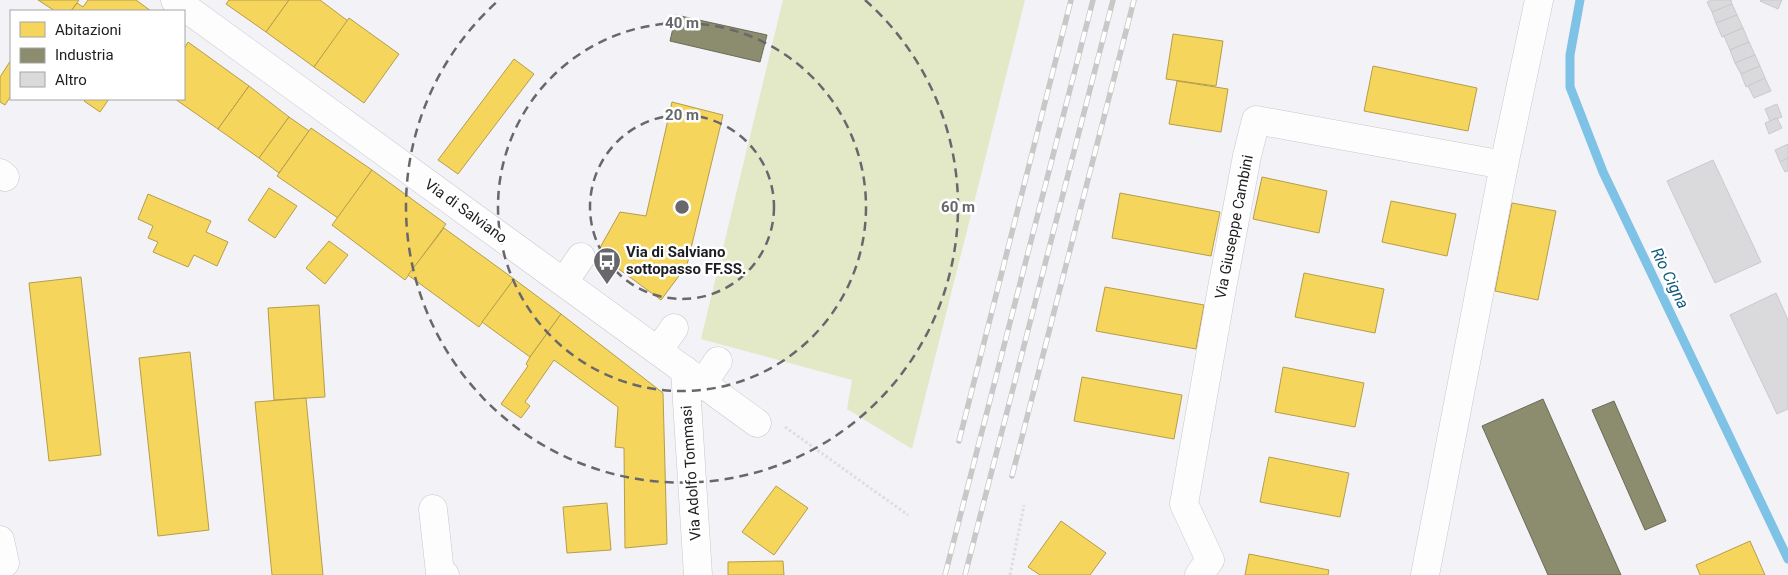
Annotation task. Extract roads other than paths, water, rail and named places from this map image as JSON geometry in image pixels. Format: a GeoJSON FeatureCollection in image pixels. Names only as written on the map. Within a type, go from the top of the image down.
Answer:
{"type":"FeatureCollection","features":[{"type":"Feature","properties":{"kind":"street","name":"Via di Salviano"},"geometry":{"type":"LineString","coordinates":[[175,0],[658,351],[702,372],[757,422]]}},
{"type":"Feature","properties":{"kind":"street"},"geometry":{"type":"LineString","coordinates":[[1425,575],[1504,165],[1539,0]]}},
{"type":"Feature","properties":{"kind":"street","name":"Via Giuseppe Cambini"},"geometry":{"type":"LineString","coordinates":[[1199,575],[1210,560],[1184,504],[1224,278],[1247,156],[1256,120],[1504,165]]}},
{"type":"Feature","properties":{"kind":"street"},"geometry":{"type":"LineString","coordinates":[[564,282],[581,257]]}},
{"type":"Feature","properties":{"kind":"street"},"geometry":{"type":"LineString","coordinates":[[658,351],[674,328]]}},
{"type":"Feature","properties":{"kind":"street","name":"Via Adolfo Tommasi"},"geometry":{"type":"LineString","coordinates":[[698,575],[702,372]]}},
{"type":"Feature","properties":{"kind":"street"},"geometry":{"type":"LineString","coordinates":[[433,509],[440,573],[445,575]]}},
{"type":"Feature","properties":{"kind":"waterway","name":"Rio Cigna"},"geometry":{"type":"LineString","coordinates":[[1580,0],[1570,55],[1570,87],[1603,172],[1788,559]]}},
{"type":"Feature","properties":{"kind":"railway"},"geometry":{"type":"LineString","coordinates":[[959,441],[1071,0]]}},
{"type":"Feature","properties":{"kind":"railway"},"geometry":{"type":"LineString","coordinates":[[945,575],[1093,0]]}},
{"type":"Feature","properties":{"kind":"railway"},"geometry":{"type":"LineString","coordinates":[[965,575],[1113,0]]}},
{"type":"Feature","properties":{"kind":"railway"},"geometry":{"type":"LineString","coordinates":[[1012,476],[1134,0]]}},
{"type":"Feature","properties":{"kind":"place","name":"Via di Salviano sottopasso FF.SS."},"geometry":{"type":"Point","coordinates":[607,285]}}]}
